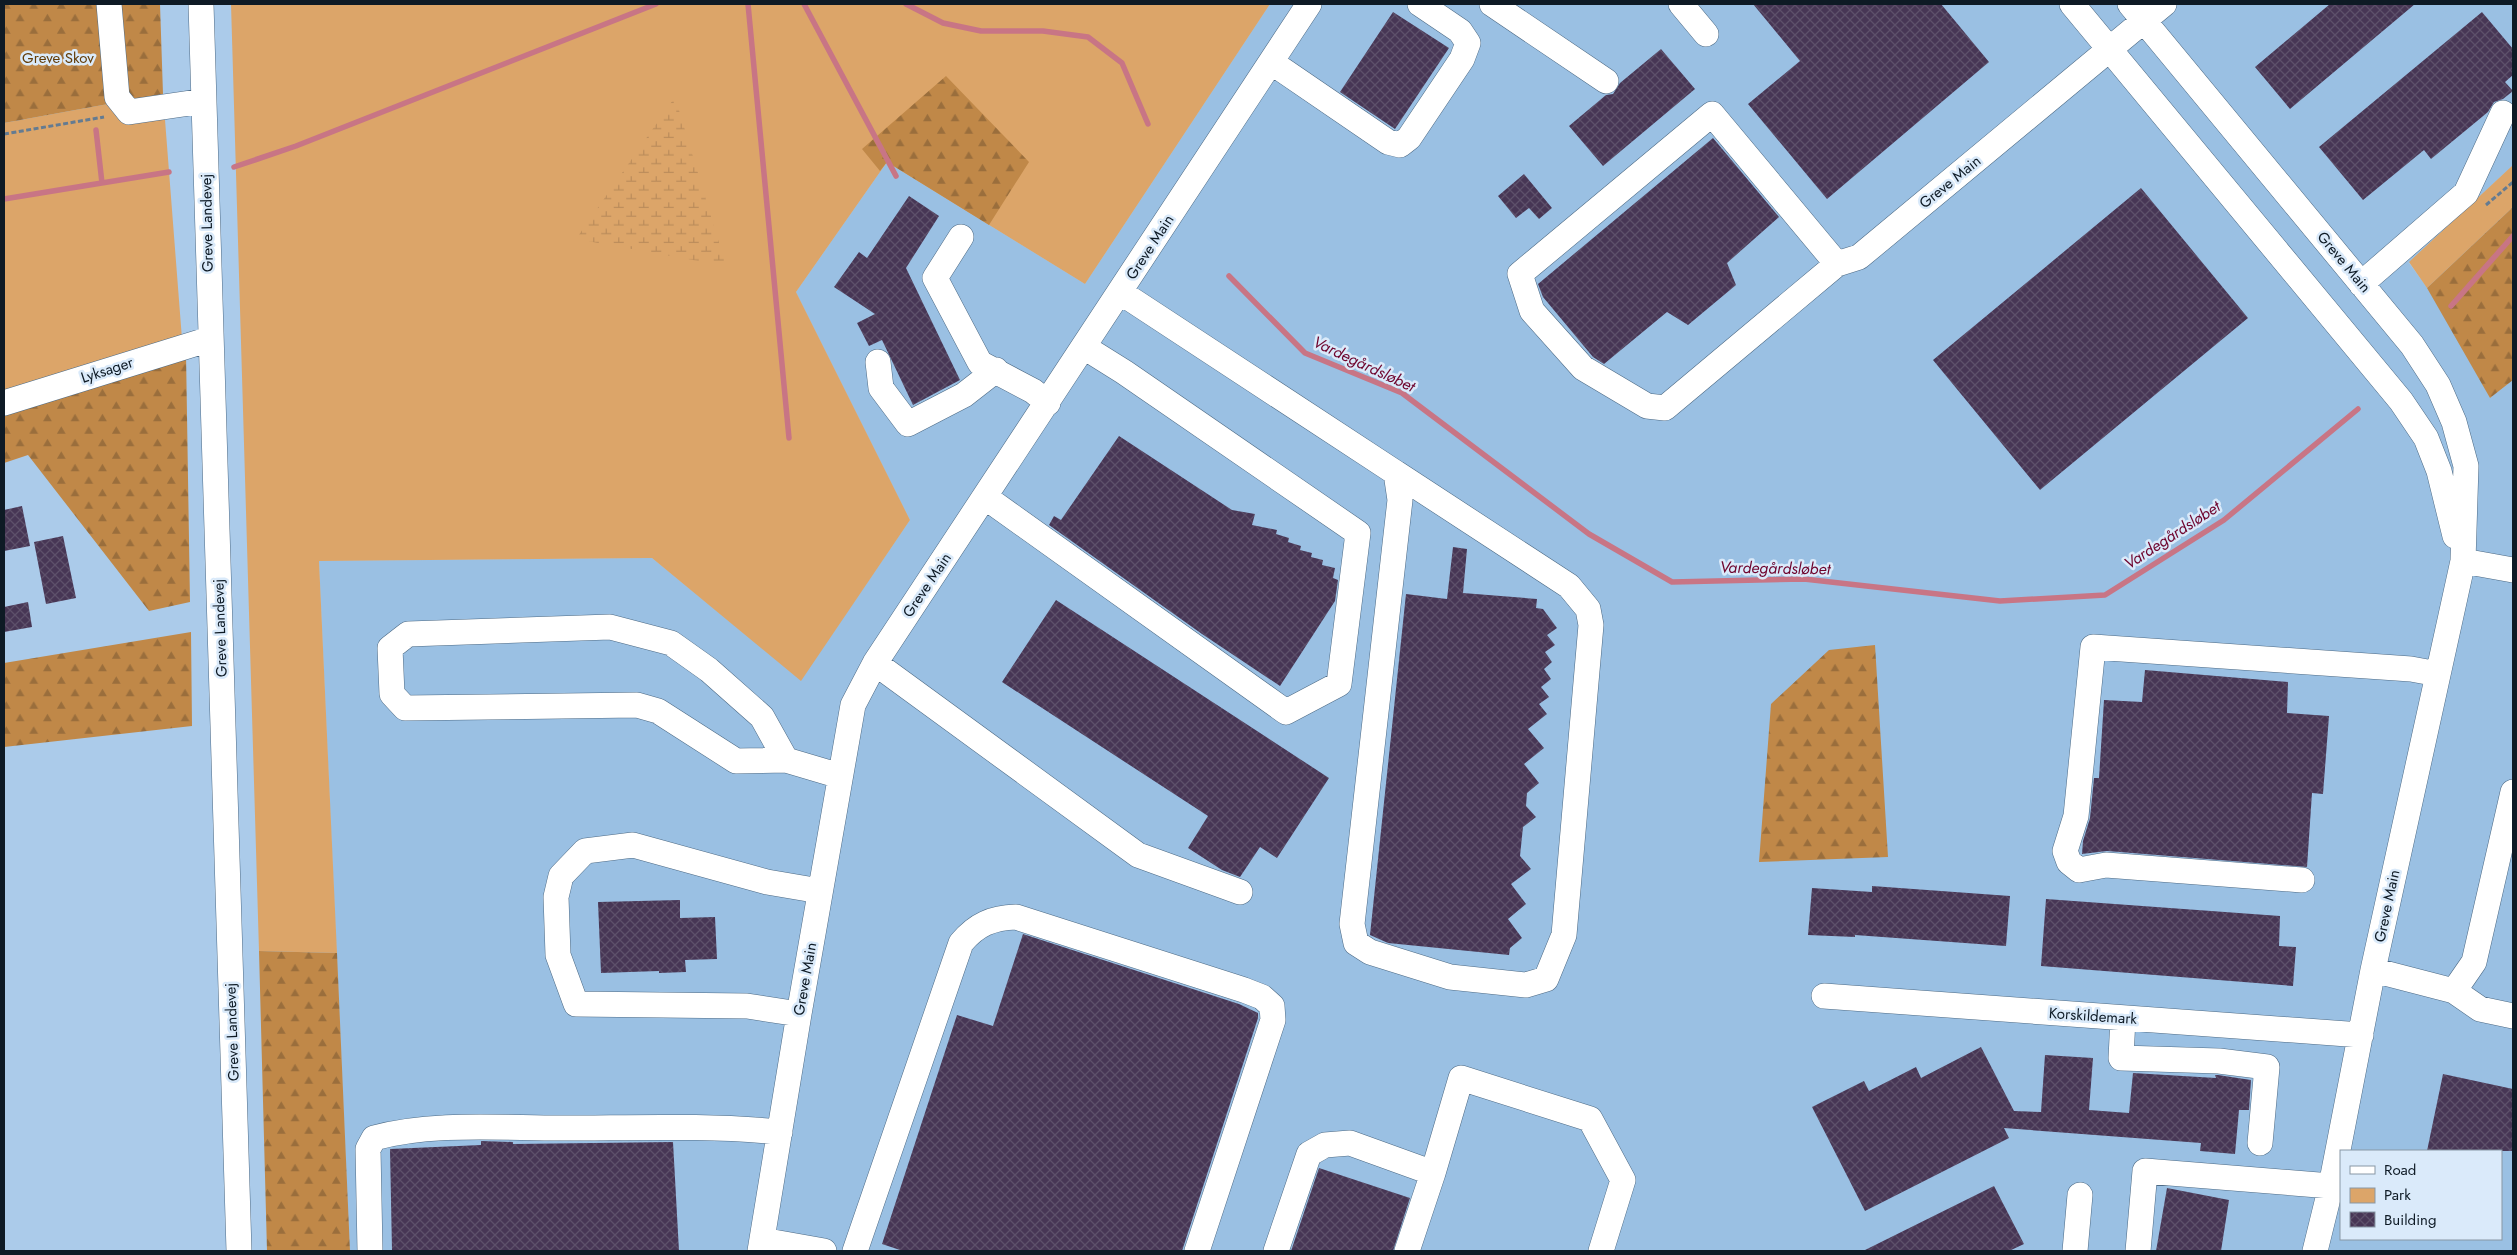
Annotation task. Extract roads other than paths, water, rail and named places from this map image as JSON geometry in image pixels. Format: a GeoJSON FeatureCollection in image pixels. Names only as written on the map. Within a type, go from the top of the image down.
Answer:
{"type":"FeatureCollection","features":[{"type":"Feature","properties":{"kind":"street"},"geometry":{"type":"LineString","coordinates":[[110,4],[117,97],[129,112],[204,101]]}},
{"type":"Feature","properties":{"kind":"street","name":"Greve Landevej"},"geometry":{"type":"LineString","coordinates":[[202,4],[210,339],[239,1251]]}},
{"type":"Feature","properties":{"kind":"street","name":"Greve Main"},"geometry":{"type":"LineString","coordinates":[[761,1246],[820,890],[853,705],[875,663],[1310,4]]}},
{"type":"Feature","properties":{"kind":"street"},"geometry":{"type":"LineString","coordinates":[[1271,62],[1388,142],[1400,145],[1410,138],[1462,58],[1468,43],[1460,31],[1420,4]]}},
{"type":"Feature","properties":{"kind":"street"},"geometry":{"type":"LineString","coordinates":[[1492,4],[1606,80]]}},
{"type":"Feature","properties":{"kind":"street"},"geometry":{"type":"LineString","coordinates":[[1681,4],[1706,34]]}},
{"type":"Feature","properties":{"kind":"street","name":"Greve Main"},"geometry":{"type":"LineString","coordinates":[[2072,4],[2401,401],[2426,438],[2439,472],[2463,561]]}},
{"type":"Feature","properties":{"kind":"street"},"geometry":{"type":"LineString","coordinates":[[2111,50],[2137,12],[2164,4]]}},
{"type":"Feature","properties":{"kind":"street","name":"Greve Main"},"geometry":{"type":"LineString","coordinates":[[2137,12],[2412,345],[2438,385],[2454,422],[2466,466],[2463,561],[2373,970],[2331,1186],[2314,1251]]}},
{"type":"Feature","properties":{"kind":"street","name":"Greve Main"},"geometry":{"type":"LineString","coordinates":[[1848,260],[1712,114],[1520,274],[1532,311],[1584,368],[1646,406],[1664,408],[2111,50]]}},
{"type":"Feature","properties":{"kind":"street"},"geometry":{"type":"LineString","coordinates":[[2361,284],[2466,193],[2504,113]]}},
{"type":"Feature","properties":{"kind":"street"},"geometry":{"type":"LineString","coordinates":[[962,237],[935,278],[980,363],[1033,391],[1048,403]]}},
{"type":"Feature","properties":{"kind":"street"},"geometry":{"type":"LineString","coordinates":[[1120,292],[1569,586],[1588,609],[1591,625],[1564,936],[1546,979],[1526,985],[1450,977],[1370,952],[1356,943],[1352,924],[1400,500],[1396,473]]}},
{"type":"Feature","properties":{"kind":"street","name":"Lyksager"},"geometry":{"type":"LineString","coordinates":[[4,402],[210,339]]}},
{"type":"Feature","properties":{"kind":"street"},"geometry":{"type":"LineString","coordinates":[[985,497],[1286,712],[1339,684],[1358,533],[1124,372],[1084,347]]}},
{"type":"Feature","properties":{"kind":"street"},"geometry":{"type":"LineString","coordinates":[[878,362],[881,388],[908,424],[964,395],[996,370]]}},
{"type":"Feature","properties":{"kind":"street"},"geometry":{"type":"LineString","coordinates":[[2463,561],[2513,570]]}},
{"type":"Feature","properties":{"kind":"street"},"geometry":{"type":"LineString","coordinates":[[786,760],[762,717],[709,670],[671,643],[610,627],[408,634],[390,648],[392,694],[405,708],[637,706],[658,711],[736,761],[786,760],[840,776]]}},
{"type":"Feature","properties":{"kind":"street"},"geometry":{"type":"LineString","coordinates":[[2302,880],[2106,865],[2079,870],[2069,862],[2065,851],[2076,816],[2093,647],[2411,669],[2438,674]]}},
{"type":"Feature","properties":{"kind":"street"},"geometry":{"type":"LineString","coordinates":[[875,663],[1138,855],[1240,892]]}},
{"type":"Feature","properties":{"kind":"street"},"geometry":{"type":"LineString","coordinates":[[2454,990],[2474,962],[2507,848],[2513,792]]}},
{"type":"Feature","properties":{"kind":"street"},"geometry":{"type":"LineString","coordinates":[[799,1014],[747,1006],[576,1004],[558,955],[556,896],[561,876],[585,851],[633,845],[767,882],[820,890]]}},
{"type":"Feature","properties":{"kind":"street"},"geometry":{"type":"LineString","coordinates":[[856,1251],[961,943],[972,930],[986,922],[1000,918],[1016,918],[1244,990],[1262,997],[1272,1006],[1273,1020],[1197,1251]]}},
{"type":"Feature","properties":{"kind":"street"},"geometry":{"type":"LineString","coordinates":[[2373,970],[2454,990],[2480,1009],[2513,1016]]}},
{"type":"Feature","properties":{"kind":"street","name":"Korskildemark"},"geometry":{"type":"LineString","coordinates":[[1824,996],[2361,1035]]}},
{"type":"Feature","properties":{"kind":"street"},"geometry":{"type":"LineString","coordinates":[[2123,1018],[2121,1058],[2219,1061],[2267,1067],[2260,1144]]}},
{"type":"Feature","properties":{"kind":"street"},"geometry":{"type":"LineString","coordinates":[[2219,1025],[2219,1061]]}},
{"type":"Feature","properties":{"kind":"street"},"geometry":{"type":"LineString","coordinates":[[1407,1251],[1433,1173],[1461,1078],[1590,1119],[1623,1180],[1600,1251]]}},
{"type":"Feature","properties":{"kind":"street"},"geometry":{"type":"LineString","coordinates":[[370,1251],[368,1149],[374,1138],[393,1133],[470,1128],[731,1128],[780,1132]]}},
{"type":"Feature","properties":{"kind":"street"},"geometry":{"type":"LineString","coordinates":[[1276,1251],[1309,1154],[1325,1145],[1350,1143],[1433,1173]]}},
{"type":"Feature","properties":{"kind":"street"},"geometry":{"type":"LineString","coordinates":[[2138,1251],[2145,1171],[2331,1186]]}},
{"type":"Feature","properties":{"kind":"street"},"geometry":{"type":"LineString","coordinates":[[2075,1251],[2080,1195]]}},
{"type":"Feature","properties":{"kind":"street"},"geometry":{"type":"LineString","coordinates":[[761,1246],[824,1251]]}},
{"type":"Feature","properties":{"kind":"waterway"},"geometry":{"type":"LineString","coordinates":[[234,167],[296,146],[656,4]]}},
{"type":"Feature","properties":{"kind":"waterway"},"geometry":{"type":"LineString","coordinates":[[748,4],[789,438]]}},
{"type":"Feature","properties":{"kind":"waterway"},"geometry":{"type":"LineString","coordinates":[[804,4],[896,176]]}},
{"type":"Feature","properties":{"kind":"waterway","name":"Vardegårdsløbet"},"geometry":{"type":"LineString","coordinates":[[906,4],[943,23],[981,31],[1043,31],[1088,37],[1122,63],[1148,124]]}},
{"type":"Feature","properties":{"kind":"waterway"},"geometry":{"type":"LineString","coordinates":[[96,130],[102,183]]}},
{"type":"Feature","properties":{"kind":"waterway"},"geometry":{"type":"LineString","coordinates":[[4,199],[169,172]]}},
{"type":"Feature","properties":{"kind":"waterway","name":"Vardegårdsløbet"},"geometry":{"type":"LineString","coordinates":[[2451,306],[2513,236]]}},
{"type":"Feature","properties":{"kind":"waterway","name":"Vardegårdsløbet"},"geometry":{"type":"LineString","coordinates":[[1229,276],[1305,353],[1402,393],[1589,534],[1672,582],[1804,579],[2000,601],[2105,595],[2224,520],[2358,409]]}},
{"type":"Feature","properties":{"kind":"park label","name":"Greve Skov"},"geometry":{"type":"Point","coordinates":[58,58]}}]}
